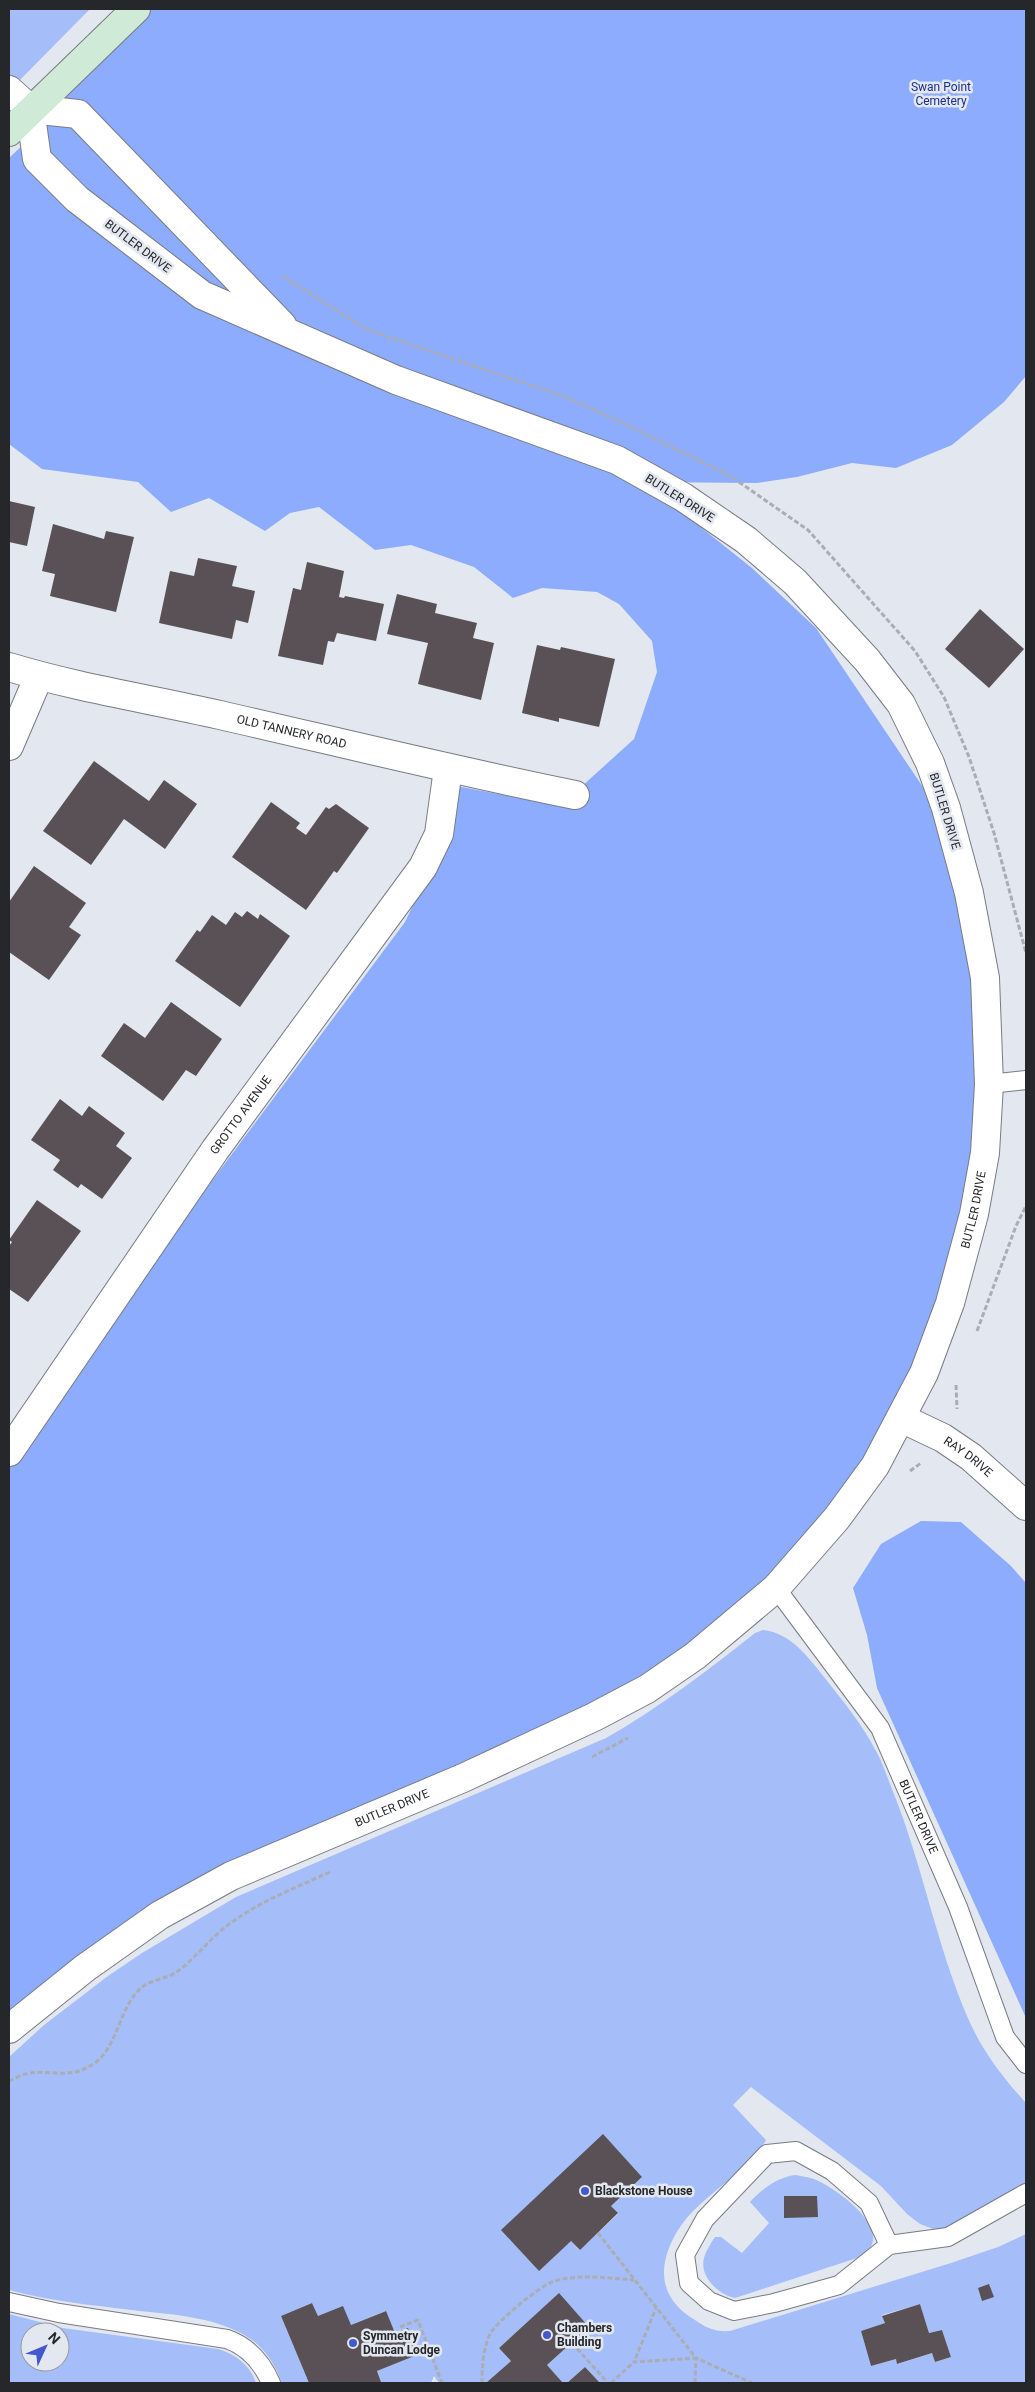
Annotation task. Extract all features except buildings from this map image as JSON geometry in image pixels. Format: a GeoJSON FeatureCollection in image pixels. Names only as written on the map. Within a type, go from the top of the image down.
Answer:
{"type":"FeatureCollection","features":[{"type":"Feature","properties":{"kind":"main road"},"geometry":{"type":"LineString","coordinates":[[9,132],[30,109],[136,9]]}},
{"type":"Feature","properties":{"kind":"street"},"geometry":{"type":"LineString","coordinates":[[9,90],[30,109]]}},
{"type":"Feature","properties":{"kind":"street","name":"BUTLER DRIVE"},"geometry":{"type":"LineString","coordinates":[[9,2029],[85,1968],[160,1915],[231,1876],[463,1778],[647,1690],[695,1656],[776,1588],[831,1525],[870,1474],[924,1373],[950,1303],[974,1214],[986,1153],[989,1084],[985,978],[968,893],[946,808],[930,763],[900,704],[867,660],[828,617],[795,582],[746,540],[683,497],[617,460],[396,380],[295,337],[202,295],[77,199],[37,159],[30,109],[78,114],[295,337]]}},
{"type":"Feature","properties":{"kind":"street","name":"OLD TANNERY ROAD"},"geometry":{"type":"LineString","coordinates":[[9,667],[39,676],[219,715],[448,769],[575,795]]}},
{"type":"Feature","properties":{"kind":"street"},"geometry":{"type":"LineString","coordinates":[[9,746],[39,676]]}},
{"type":"Feature","properties":{"kind":"street","name":"GROTTO AVENUE"},"geometry":{"type":"LineString","coordinates":[[9,1452],[215,1150],[423,867],[439,834],[448,769]]}},
{"type":"Feature","properties":{"kind":"street","name":"RAY DRIVE"},"geometry":{"type":"LineString","coordinates":[[901,1418],[943,1438],[971,1457],[1026,1506]]}},
{"type":"Feature","properties":{"kind":"lane"},"geometry":{"type":"LineString","coordinates":[[989,1084],[1026,1080]]}},
{"type":"Feature","properties":{"kind":"lane","name":"BUTLER DRIVE"},"geometry":{"type":"LineString","coordinates":[[776,1588],[880,1728],[958,1907],[1005,2037],[1026,2064]]}},
{"type":"Feature","properties":{"kind":"lane"},"geometry":{"type":"LineString","coordinates":[[889,2245],[869,2203],[832,2171],[796,2151],[767,2154],[705,2219],[685,2255],[689,2283],[709,2301],[734,2312],[774,2304],[839,2285],[889,2245],[948,2237],[1026,2193]]}},
{"type":"Feature","properties":{"kind":"lane"},"geometry":{"type":"LineString","coordinates":[[9,2302],[59,2314],[227,2338],[246,2348],[254,2356],[266,2373],[270,2383]]}},
{"type":"Feature","properties":{"kind":"path"},"geometry":{"type":"LineString","coordinates":[[598,2234],[696,2358],[752,2383]]}},
{"type":"Feature","properties":{"kind":"path"},"geometry":{"type":"LineString","coordinates":[[482,2383],[484,2356],[490,2333],[540,2287],[552,2282],[578,2277],[635,2280]]}},
{"type":"Feature","properties":{"kind":"path"},"geometry":{"type":"LineString","coordinates":[[572,2343],[610,2383],[634,2362],[656,2308]]}},
{"type":"Feature","properties":{"kind":"path"},"geometry":{"type":"LineString","coordinates":[[400,2327],[418,2320],[442,2383]]}},
{"type":"Feature","properties":{"kind":"path"},"geometry":{"type":"LineString","coordinates":[[634,2362],[696,2358]]}},
{"type":"Feature","properties":{"kind":"path"},"geometry":{"type":"LineString","coordinates":[[695,2383],[696,2358]]}},
{"type":"Feature","properties":{"kind":"shaded area"},"geometry":{"type":"Polygon","coordinates":[[[9,9],[90,9],[9,91],[9,9]]]}},
{"type":"Feature","properties":{"kind":"shaded area"},"geometry":{"type":"Polygon","coordinates":[[[763,1630],[773,1632],[798,1647],[865,1731],[885,1770],[912,1845],[946,1960],[967,2016],[993,2062],[1026,2103],[1026,2187],[950,2229],[936,2230],[920,2224],[907,2214],[881,2186],[751,2087],[733,2105],[766,2140],[746,2165],[706,2199],[682,2224],[673,2239],[665,2263],[664,2275],[669,2295],[684,2312],[699,2323],[716,2330],[730,2331],[951,2263],[998,2247],[1026,2234],[1026,2383],[600,2383],[585,2367],[567,2383],[563,2383],[547,2365],[589,2327],[559,2294],[499,2348],[511,2361],[488,2383],[439,2383],[434,2376],[431,2383],[379,2383],[381,2382],[377,2371],[419,2353],[408,2328],[395,2333],[385,2311],[351,2325],[318,2316],[312,2303],[281,2316],[309,2383],[282,2383],[274,2365],[262,2349],[252,2340],[225,2326],[179,2315],[70,2302],[9,2290],[9,2057],[44,2025],[108,1976],[142,1953],[236,1897],[606,1738],[664,1702],[755,1633],[763,1630]],[[603,2135],[571,2241],[579,2250],[618,2214],[611,2206],[642,2177],[603,2135]],[[920,2304],[882,2315],[885,2323],[861,2331],[871,2366],[896,2359],[898,2364],[932,2353],[935,2362],[951,2357],[942,2330],[929,2333],[920,2304]]]}},
{"type":"Feature","properties":{"kind":"shaded area"},"geometry":{"type":"Polygon","coordinates":[[[795,2175],[814,2179],[825,2184],[851,2203],[862,2214],[870,2226],[873,2238],[869,2249],[857,2258],[735,2298],[723,2293],[712,2284],[704,2272],[703,2265],[707,2250],[715,2237],[721,2237],[742,2253],[769,2223],[750,2202],[771,2184],[782,2178],[795,2175]]]}},
{"type":"Feature","properties":{"kind":"shaded area"},"geometry":{"type":"Polygon","coordinates":[[[9,2314],[40,2322],[20,2322],[20,2372],[70,2372],[70,2329],[218,2349],[242,2361],[256,2383],[9,2383],[9,2314]]]}},
{"type":"Feature","properties":{"kind":"green space","name":"Swan Point Cemetery"},"geometry":{"type":"Polygon","coordinates":[[[138,9],[1026,9],[1026,376],[1004,402],[952,445],[896,468],[852,463],[797,477],[757,483],[644,482],[752,568],[816,628],[933,802],[979,996],[979,1210],[875,1472],[684,1667],[241,1883],[166,1926],[9,2026],[9,1453],[405,922],[437,856],[451,785],[560,806],[634,739],[657,672],[652,641],[619,604],[597,592],[542,588],[513,598],[474,567],[411,545],[375,550],[319,507],[290,513],[265,531],[209,498],[171,512],[138,482],[42,469],[9,444],[9,158],[64,106],[59,99],[138,9]]]}},
{"type":"Feature","properties":{"kind":"green space"},"geometry":{"type":"Polygon","coordinates":[[[921,1521],[961,1522],[1011,1566],[1026,1583],[1026,2018],[877,1688],[867,1635],[853,1588],[881,1544],[921,1521]]]}},
{"type":"Feature","properties":{"kind":"place","name":"Blackstone House"},"geometry":{"type":"Point","coordinates":[585,2191]}},
{"type":"Feature","properties":{"kind":"place","name":"Chambers Building"},"geometry":{"type":"Point","coordinates":[547,2335]}},
{"type":"Feature","properties":{"kind":"place","name":"Symmetry Duncan Lodge"},"geometry":{"type":"Point","coordinates":[353,2343]}}]}
